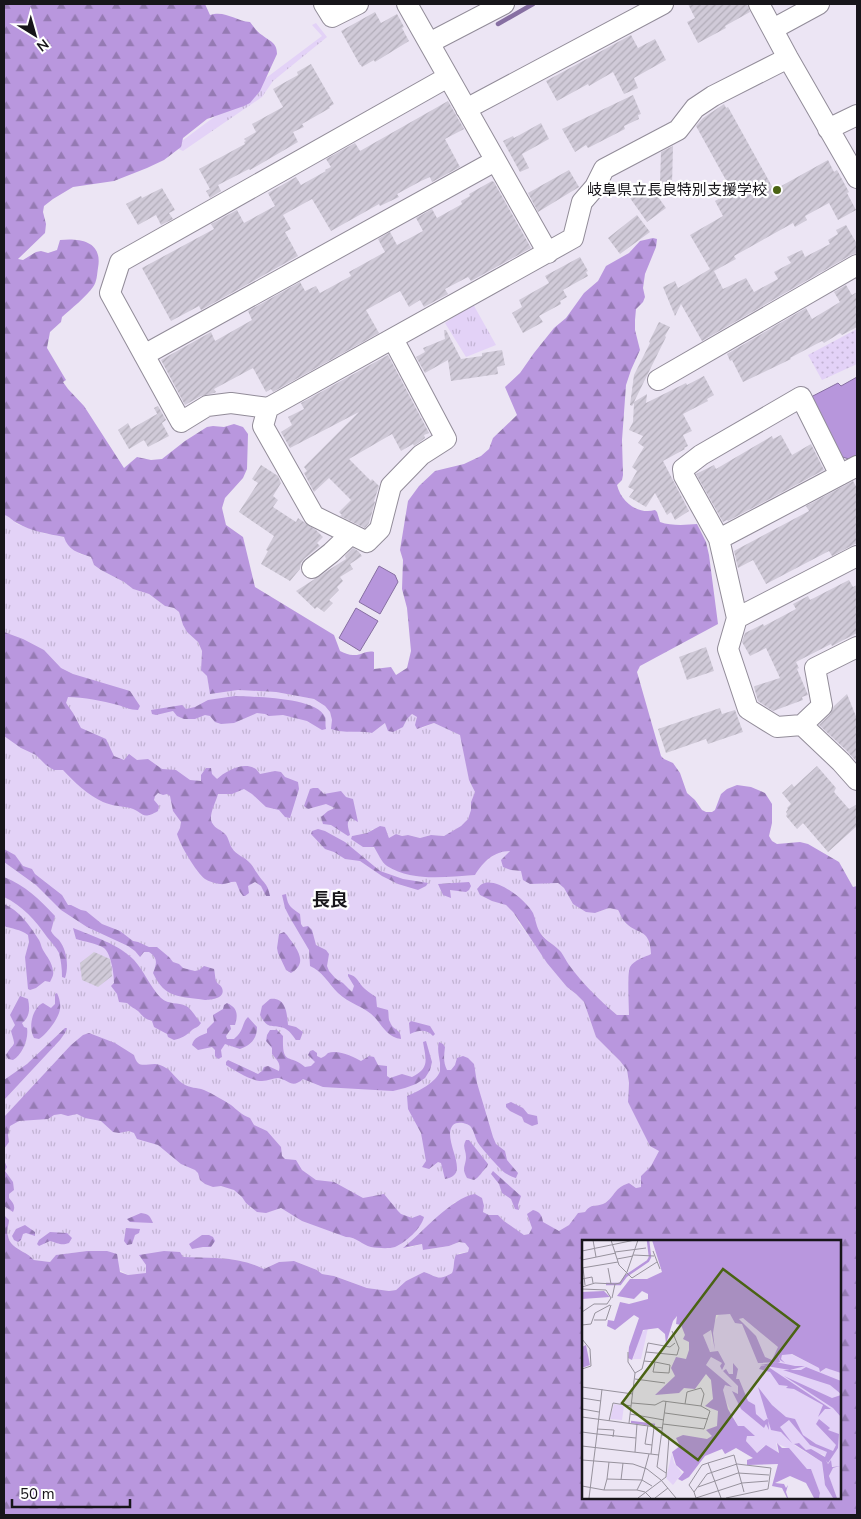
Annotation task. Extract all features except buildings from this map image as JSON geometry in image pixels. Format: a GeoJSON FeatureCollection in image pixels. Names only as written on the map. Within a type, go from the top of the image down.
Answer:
{"type":"FeatureCollection","features":[{"type":"Feature","properties":{"kind":"street"},"geometry":{"type":"LineString","coordinates":[[324,4],[332,17],[358,4]]}},
{"type":"Feature","properties":{"kind":"street"},"geometry":{"type":"LineString","coordinates":[[407,4],[548,253]]}},
{"type":"Feature","properties":{"kind":"street"},"geometry":{"type":"LineString","coordinates":[[466,109],[663,4]]}},
{"type":"Feature","properties":{"kind":"street"},"geometry":{"type":"LineString","coordinates":[[759,4],[857,178]]}},
{"type":"Feature","properties":{"kind":"street"},"geometry":{"type":"LineString","coordinates":[[772,29],[819,4]]}},
{"type":"Feature","properties":{"kind":"street"},"geometry":{"type":"LineString","coordinates":[[429,43],[498,5]]}},
{"type":"Feature","properties":{"kind":"street"},"geometry":{"type":"LineString","coordinates":[[448,77],[120,262],[110,293],[181,422],[207,406],[231,403],[268,408],[548,253],[573,238],[582,202],[595,187],[604,169],[678,130],[695,108],[713,96],[788,58]]}},
{"type":"Feature","properties":{"kind":"street"},"geometry":{"type":"LineString","coordinates":[[828,129],[857,114]]}},
{"type":"Feature","properties":{"kind":"street"},"geometry":{"type":"LineString","coordinates":[[144,355],[495,161]]}},
{"type":"Feature","properties":{"kind":"street"},"geometry":{"type":"LineString","coordinates":[[658,380],[857,265]]}},
{"type":"Feature","properties":{"kind":"street"},"geometry":{"type":"LineString","coordinates":[[268,408],[263,426],[314,516],[367,542],[380,529],[390,486],[421,455],[446,439],[393,339]]}},
{"type":"Feature","properties":{"kind":"street"},"geometry":{"type":"LineString","coordinates":[[840,476],[800,397],[701,456],[683,469],[684,476],[719,539],[737,618],[728,649],[748,709],[777,727],[802,725],[822,706],[815,668],[857,647]]}},
{"type":"Feature","properties":{"kind":"street"},"geometry":{"type":"LineString","coordinates":[[719,539],[857,466]]}},
{"type":"Feature","properties":{"kind":"street"},"geometry":{"type":"LineString","coordinates":[[312,568],[351,534]]}},
{"type":"Feature","properties":{"kind":"street"},"geometry":{"type":"LineString","coordinates":[[737,618],[857,556]]}},
{"type":"Feature","properties":{"kind":"street"},"geometry":{"type":"LineString","coordinates":[[802,725],[857,780]]}},
{"type":"Feature","properties":{"kind":"green space"},"geometry":{"type":"Polygon","coordinates":[[[4,4],[205,4],[210,15],[221,14],[250,22],[276,47],[277,54],[260,91],[250,103],[207,119],[183,138],[181,147],[164,160],[114,181],[73,187],[53,199],[44,206],[45,233],[18,259],[23,260],[36,252],[48,253],[57,250],[60,240],[82,241],[93,247],[99,259],[97,278],[94,285],[50,332],[47,348],[66,380],[63,382],[84,406],[124,468],[137,457],[151,460],[162,459],[207,427],[224,427],[234,424],[243,427],[248,434],[247,469],[243,478],[225,498],[222,508],[226,525],[243,537],[255,587],[334,635],[340,651],[353,655],[374,652],[374,669],[391,667],[396,675],[407,668],[411,651],[407,608],[402,589],[403,560],[400,550],[408,501],[419,486],[435,471],[464,464],[481,456],[489,449],[493,438],[517,415],[505,387],[520,373],[554,328],[566,318],[584,293],[598,281],[606,266],[629,253],[640,241],[657,239],[656,247],[645,274],[643,288],[645,297],[636,309],[635,330],[640,350],[626,385],[622,440],[623,475],[622,480],[617,485],[626,502],[642,511],[655,510],[660,522],[674,525],[697,524],[706,542],[709,555],[718,624],[640,666],[637,672],[661,756],[673,763],[680,773],[687,793],[706,812],[715,810],[721,794],[737,785],[751,787],[765,793],[772,804],[772,823],[769,836],[772,841],[777,844],[800,842],[808,844],[839,862],[853,887],[857,886],[857,1515],[4,1515],[4,1215],[9,1220],[7,1232],[9,1240],[15,1247],[34,1260],[50,1262],[56,1255],[87,1251],[107,1251],[117,1254],[120,1272],[128,1275],[146,1273],[146,1265],[139,1255],[164,1251],[180,1252],[183,1257],[234,1260],[264,1269],[279,1262],[294,1261],[317,1270],[322,1274],[334,1276],[367,1288],[389,1291],[396,1290],[406,1281],[424,1272],[435,1277],[444,1277],[452,1273],[456,1255],[468,1252],[469,1248],[465,1243],[459,1242],[449,1246],[423,1250],[422,1244],[403,1248],[456,1202],[475,1194],[482,1198],[483,1212],[489,1215],[498,1215],[524,1235],[529,1234],[532,1228],[527,1214],[533,1210],[540,1214],[543,1222],[559,1231],[569,1225],[578,1213],[585,1212],[591,1206],[605,1203],[622,1186],[629,1183],[636,1188],[641,1187],[641,1176],[651,1166],[659,1151],[650,1146],[628,1102],[629,1083],[627,1070],[596,1037],[584,1002],[567,987],[547,963],[513,912],[506,905],[480,895],[477,889],[482,884],[488,882],[495,883],[510,891],[524,902],[533,913],[538,929],[543,936],[561,952],[574,972],[592,992],[617,1015],[629,1015],[628,983],[630,967],[651,954],[650,945],[645,935],[629,926],[623,920],[618,910],[609,908],[595,913],[586,912],[573,904],[564,888],[558,883],[530,884],[523,880],[521,871],[503,867],[501,860],[510,851],[504,851],[489,858],[475,875],[430,877],[397,871],[387,866],[381,860],[374,847],[363,847],[351,839],[352,836],[367,833],[380,826],[385,827],[389,838],[396,834],[420,838],[431,835],[444,836],[461,826],[468,819],[475,792],[469,780],[460,735],[434,723],[417,729],[415,725],[417,717],[412,714],[403,727],[393,732],[388,731],[385,723],[372,733],[347,732],[331,729],[332,720],[330,712],[325,706],[314,699],[276,692],[238,690],[210,694],[207,676],[201,670],[202,651],[198,642],[187,632],[179,612],[174,608],[165,606],[149,594],[133,589],[101,570],[94,565],[91,557],[71,548],[64,537],[28,528],[15,522],[4,515],[4,4]]]}},
{"type":"Feature","properties":{"kind":"green space"},"geometry":{"type":"Polygon","coordinates":[[[316,23],[327,37],[273,81],[262,97],[183,151],[174,147],[322,36],[312,25],[316,23]]]}},
{"type":"Feature","properties":{"kind":"green space"},"geometry":{"type":"Polygon","coordinates":[[[473,304],[496,345],[466,357],[445,323],[473,304]]]}},
{"type":"Feature","properties":{"kind":"green space"},"geometry":{"type":"Polygon","coordinates":[[[857,329],[857,364],[822,380],[808,355],[857,329]]]}},
{"type":"Feature","properties":{"kind":"green space"},"geometry":{"type":"Polygon","coordinates":[[[4,515],[7,515],[17,524],[43,533],[64,537],[80,554],[91,557],[94,565],[101,570],[133,589],[149,594],[165,606],[174,608],[179,612],[187,632],[198,642],[202,651],[201,669],[207,676],[210,693],[238,690],[276,692],[314,699],[325,706],[330,712],[332,720],[349,732],[362,730],[372,733],[385,723],[403,727],[412,714],[417,717],[422,728],[434,723],[461,735],[469,779],[475,792],[468,819],[461,826],[444,836],[431,835],[420,838],[396,834],[389,838],[387,832],[373,829],[367,833],[352,836],[352,839],[375,848],[382,861],[394,869],[416,876],[428,877],[474,875],[479,867],[499,851],[510,851],[511,870],[521,871],[545,883],[558,883],[564,888],[573,904],[595,913],[609,908],[618,910],[623,920],[629,926],[645,935],[650,945],[651,954],[635,962],[628,980],[630,994],[629,1015],[617,1015],[591,992],[567,964],[560,952],[540,933],[533,914],[477,889],[482,896],[507,905],[567,987],[584,1002],[596,1037],[627,1070],[629,1083],[628,1102],[659,1151],[651,1166],[641,1176],[641,1187],[636,1188],[629,1183],[619,1188],[613,1197],[602,1205],[595,1205],[585,1212],[578,1213],[569,1225],[559,1232],[530,1222],[532,1228],[529,1234],[524,1235],[498,1215],[489,1215],[483,1212],[484,1206],[455,1202],[404,1247],[408,1248],[422,1244],[424,1250],[449,1246],[459,1242],[465,1243],[469,1248],[468,1252],[459,1253],[452,1273],[444,1277],[424,1272],[406,1281],[396,1290],[389,1291],[367,1288],[334,1276],[322,1274],[317,1270],[294,1261],[279,1262],[264,1269],[224,1258],[140,1255],[146,1265],[146,1274],[128,1275],[87,1251],[57,1255],[50,1262],[34,1260],[12,1244],[8,1237],[9,1222],[4,1215],[4,515]]]}},
{"type":"Feature","properties":{"kind":"green space"},"geometry":{"type":"Polygon","coordinates":[[[4,632],[44,650],[61,668],[73,674],[130,691],[140,706],[138,710],[80,698],[68,697],[66,703],[81,728],[106,739],[114,756],[124,760],[129,754],[137,760],[148,759],[162,769],[176,770],[190,780],[201,781],[201,775],[206,768],[211,768],[212,774],[217,779],[229,770],[249,766],[255,768],[260,774],[275,771],[281,772],[285,777],[298,782],[299,789],[290,818],[285,817],[279,810],[266,807],[244,789],[232,794],[218,794],[211,814],[213,825],[223,832],[234,850],[251,864],[267,886],[270,896],[266,896],[261,886],[255,882],[248,886],[249,893],[243,896],[236,882],[219,884],[206,880],[201,876],[179,839],[177,834],[181,822],[173,811],[170,796],[167,794],[158,793],[155,796],[154,800],[159,806],[158,811],[145,816],[130,808],[106,803],[87,792],[63,770],[54,770],[36,755],[21,748],[4,736],[4,632]]]}},
{"type":"Feature","properties":{"kind":"green space"},"geometry":{"type":"Polygon","coordinates":[[[235,696],[284,699],[310,705],[320,710],[325,717],[326,729],[322,730],[307,721],[283,715],[269,716],[257,713],[234,723],[221,724],[215,722],[210,716],[205,715],[195,719],[184,719],[177,716],[173,711],[156,715],[152,714],[151,710],[182,705],[186,709],[195,707],[208,700],[235,696]]]}},
{"type":"Feature","properties":{"kind":"green space"},"geometry":{"type":"Polygon","coordinates":[[[318,788],[324,794],[341,791],[346,797],[353,799],[358,822],[351,818],[349,820],[350,835],[348,836],[331,825],[323,824],[321,817],[335,808],[326,804],[308,809],[304,806],[310,789],[318,788]]]}},
{"type":"Feature","properties":{"kind":"green space"},"geometry":{"type":"Polygon","coordinates":[[[318,829],[345,842],[380,871],[403,879],[428,883],[418,890],[398,884],[382,876],[360,861],[345,859],[325,849],[311,834],[312,831],[318,829]]]}},
{"type":"Feature","properties":{"kind":"green space"},"geometry":{"type":"Polygon","coordinates":[[[4,849],[15,855],[23,866],[32,869],[35,874],[62,895],[68,905],[86,911],[102,924],[120,931],[133,941],[149,947],[157,947],[173,962],[183,968],[195,971],[204,966],[214,969],[216,981],[223,991],[222,994],[215,999],[205,1000],[181,997],[168,992],[153,973],[156,961],[152,954],[144,952],[140,957],[128,946],[87,927],[61,910],[36,885],[4,862],[4,849]]]}},
{"type":"Feature","properties":{"kind":"green space"},"geometry":{"type":"Polygon","coordinates":[[[4,877],[32,894],[55,916],[51,931],[62,944],[65,954],[67,969],[65,978],[62,977],[60,956],[55,947],[28,914],[4,897],[4,877]]]}},
{"type":"Feature","properties":{"kind":"green space"},"geometry":{"type":"Polygon","coordinates":[[[469,882],[471,886],[466,892],[450,890],[451,898],[443,895],[438,884],[469,882]]]}},
{"type":"Feature","properties":{"kind":"green space"},"geometry":{"type":"Polygon","coordinates":[[[286,894],[289,904],[300,914],[303,927],[308,926],[312,930],[316,945],[326,950],[329,954],[327,966],[329,971],[352,992],[354,986],[348,974],[354,976],[365,989],[376,997],[377,1007],[388,1010],[389,1021],[400,1033],[401,1039],[390,1035],[368,1012],[342,997],[322,974],[310,966],[309,950],[285,908],[282,895],[286,894]]]}},
{"type":"Feature","properties":{"kind":"green space"},"geometry":{"type":"Polygon","coordinates":[[[4,904],[19,914],[39,940],[52,968],[53,975],[50,982],[45,981],[36,988],[28,989],[25,957],[29,942],[28,935],[19,930],[4,926],[4,904]]]}},
{"type":"Feature","properties":{"kind":"green space"},"geometry":{"type":"Polygon","coordinates":[[[73,928],[106,941],[128,955],[138,965],[161,998],[167,1002],[188,1007],[201,1023],[200,1025],[188,1034],[174,1040],[154,1027],[152,1021],[145,1018],[127,1003],[119,1002],[117,994],[111,986],[114,983],[113,974],[106,951],[98,945],[76,939],[73,928]]]}},
{"type":"Feature","properties":{"kind":"green space"},"geometry":{"type":"Polygon","coordinates":[[[284,932],[297,949],[300,959],[297,969],[291,973],[286,970],[277,948],[279,934],[284,932]]]}},
{"type":"Feature","properties":{"kind":"green space"},"geometry":{"type":"Polygon","coordinates":[[[57,993],[60,1005],[57,1017],[42,1037],[39,1039],[34,1038],[31,1024],[36,1009],[43,1003],[51,1008],[55,1004],[55,994],[57,993]]]}},
{"type":"Feature","properties":{"kind":"green space"},"geometry":{"type":"Polygon","coordinates":[[[20,996],[28,999],[29,1002],[28,1015],[22,1023],[27,1028],[27,1037],[22,1051],[13,1060],[8,1059],[6,1055],[14,1043],[11,1031],[15,1025],[10,1015],[20,996]]]}},
{"type":"Feature","properties":{"kind":"green space"},"geometry":{"type":"Polygon","coordinates":[[[270,999],[279,1001],[285,1007],[288,1025],[296,1027],[303,1032],[300,1040],[296,1040],[286,1029],[270,1026],[265,1023],[260,1015],[262,1006],[270,999]]]}},
{"type":"Feature","properties":{"kind":"green space"},"geometry":{"type":"Polygon","coordinates":[[[227,1003],[235,1010],[237,1018],[235,1025],[230,1025],[231,1029],[226,1036],[227,1039],[234,1039],[237,1036],[248,1017],[257,1027],[257,1031],[253,1041],[240,1049],[225,1044],[221,1050],[222,1057],[218,1059],[212,1047],[198,1050],[192,1045],[196,1038],[207,1033],[207,1029],[214,1022],[213,1015],[223,1009],[227,1003]]]}},
{"type":"Feature","properties":{"kind":"green space"},"geometry":{"type":"Polygon","coordinates":[[[411,1021],[430,1026],[435,1034],[433,1036],[423,1031],[410,1034],[409,1023],[411,1021]]]}},
{"type":"Feature","properties":{"kind":"green space"},"geometry":{"type":"Polygon","coordinates":[[[67,1028],[60,1040],[4,1100],[4,1080],[27,1064],[67,1028]]]}},
{"type":"Feature","properties":{"kind":"green space"},"geometry":{"type":"Polygon","coordinates":[[[270,1030],[277,1030],[283,1036],[285,1056],[305,1067],[311,1066],[315,1062],[308,1055],[310,1051],[313,1050],[321,1058],[328,1053],[336,1052],[346,1054],[361,1061],[369,1056],[374,1057],[378,1065],[387,1066],[387,1076],[390,1078],[402,1074],[412,1077],[418,1074],[424,1067],[426,1059],[423,1042],[426,1041],[432,1062],[425,1078],[416,1084],[393,1091],[323,1087],[303,1079],[293,1084],[278,1078],[258,1081],[226,1065],[228,1060],[258,1074],[264,1067],[268,1066],[279,1071],[279,1064],[272,1054],[272,1048],[266,1041],[270,1030]]]}},
{"type":"Feature","properties":{"kind":"green space"},"geometry":{"type":"Polygon","coordinates":[[[89,1033],[115,1043],[134,1055],[140,1064],[162,1066],[185,1085],[204,1090],[231,1105],[250,1118],[254,1125],[267,1131],[281,1147],[282,1156],[285,1159],[296,1160],[302,1170],[316,1180],[334,1182],[363,1198],[384,1194],[401,1214],[412,1218],[420,1215],[424,1217],[420,1226],[404,1242],[395,1247],[377,1248],[302,1221],[281,1208],[266,1213],[257,1212],[234,1190],[205,1184],[200,1180],[195,1170],[181,1164],[158,1145],[137,1139],[134,1133],[129,1131],[113,1132],[101,1121],[85,1118],[77,1114],[68,1116],[61,1114],[54,1115],[48,1119],[19,1121],[10,1126],[9,1142],[4,1149],[4,1117],[71,1045],[83,1035],[89,1033]]]}},
{"type":"Feature","properties":{"kind":"green space"},"geometry":{"type":"Polygon","coordinates":[[[439,1042],[445,1047],[444,1062],[447,1070],[451,1070],[457,1058],[463,1056],[474,1064],[477,1083],[493,1137],[496,1144],[505,1151],[507,1160],[518,1173],[516,1178],[505,1173],[500,1168],[479,1144],[471,1127],[462,1123],[453,1125],[450,1130],[457,1166],[453,1176],[445,1179],[441,1163],[438,1162],[429,1169],[422,1167],[426,1161],[421,1133],[408,1109],[407,1096],[426,1086],[438,1075],[440,1071],[439,1042]]]}},
{"type":"Feature","properties":{"kind":"green space"},"geometry":{"type":"Polygon","coordinates":[[[511,1102],[523,1108],[528,1114],[537,1116],[538,1124],[532,1126],[524,1122],[522,1117],[510,1111],[506,1104],[511,1102]]]}},
{"type":"Feature","properties":{"kind":"green space"},"geometry":{"type":"Polygon","coordinates":[[[466,1140],[469,1140],[488,1164],[474,1180],[467,1178],[464,1172],[466,1157],[464,1145],[466,1140]]]}},
{"type":"Feature","properties":{"kind":"green space"},"geometry":{"type":"Polygon","coordinates":[[[4,1160],[7,1167],[5,1171],[13,1182],[14,1190],[9,1194],[9,1198],[14,1206],[13,1212],[4,1206],[4,1160]]]}},
{"type":"Feature","properties":{"kind":"green space"},"geometry":{"type":"Polygon","coordinates":[[[493,1171],[521,1196],[518,1205],[519,1210],[515,1209],[511,1199],[502,1193],[499,1184],[491,1174],[493,1171]]]}},
{"type":"Feature","properties":{"kind":"green space"},"geometry":{"type":"Polygon","coordinates":[[[141,1213],[149,1216],[153,1223],[130,1222],[127,1219],[141,1213]]]}},
{"type":"Feature","properties":{"kind":"green space"},"geometry":{"type":"Polygon","coordinates":[[[25,1225],[35,1232],[35,1236],[26,1233],[23,1234],[18,1242],[14,1240],[12,1236],[16,1229],[25,1225]]]}},
{"type":"Feature","properties":{"kind":"green space"},"geometry":{"type":"Polygon","coordinates":[[[126,1228],[140,1229],[139,1233],[135,1235],[132,1244],[127,1245],[124,1241],[126,1228]]]}},
{"type":"Feature","properties":{"kind":"green space"},"geometry":{"type":"Polygon","coordinates":[[[50,1232],[67,1233],[72,1238],[66,1244],[50,1241],[39,1246],[37,1244],[39,1240],[50,1232]]]}},
{"type":"Feature","properties":{"kind":"green space"},"geometry":{"type":"Polygon","coordinates":[[[202,1235],[209,1235],[215,1241],[211,1247],[192,1249],[189,1244],[202,1235]]]}},
{"type":"Feature","properties":{"kind":"shaded area"},"geometry":{"type":"Polygon","coordinates":[[[857,377],[857,455],[849,459],[839,456],[809,398],[838,383],[841,386],[857,377]]]}},
{"type":"Feature","properties":{"kind":"shaded area"},"geometry":{"type":"Polygon","coordinates":[[[379,566],[395,575],[398,582],[380,614],[359,602],[379,566]]]}},
{"type":"Feature","properties":{"kind":"shaded area"},"geometry":{"type":"Polygon","coordinates":[[[356,608],[378,621],[360,651],[339,638],[356,608]]]}},
{"type":"Feature","properties":{"kind":"waterway"},"geometry":{"type":"LineString","coordinates":[[498,24],[533,4]]}},
{"type":"Feature","properties":{"kind":"place","name":"岐阜県立長良特別支援学校"},"geometry":{"type":"Point","coordinates":[777,190]}},
{"type":"Feature","properties":{"kind":"district","name":"長良"},"geometry":{"type":"Point","coordinates":[330,900]}}]}
